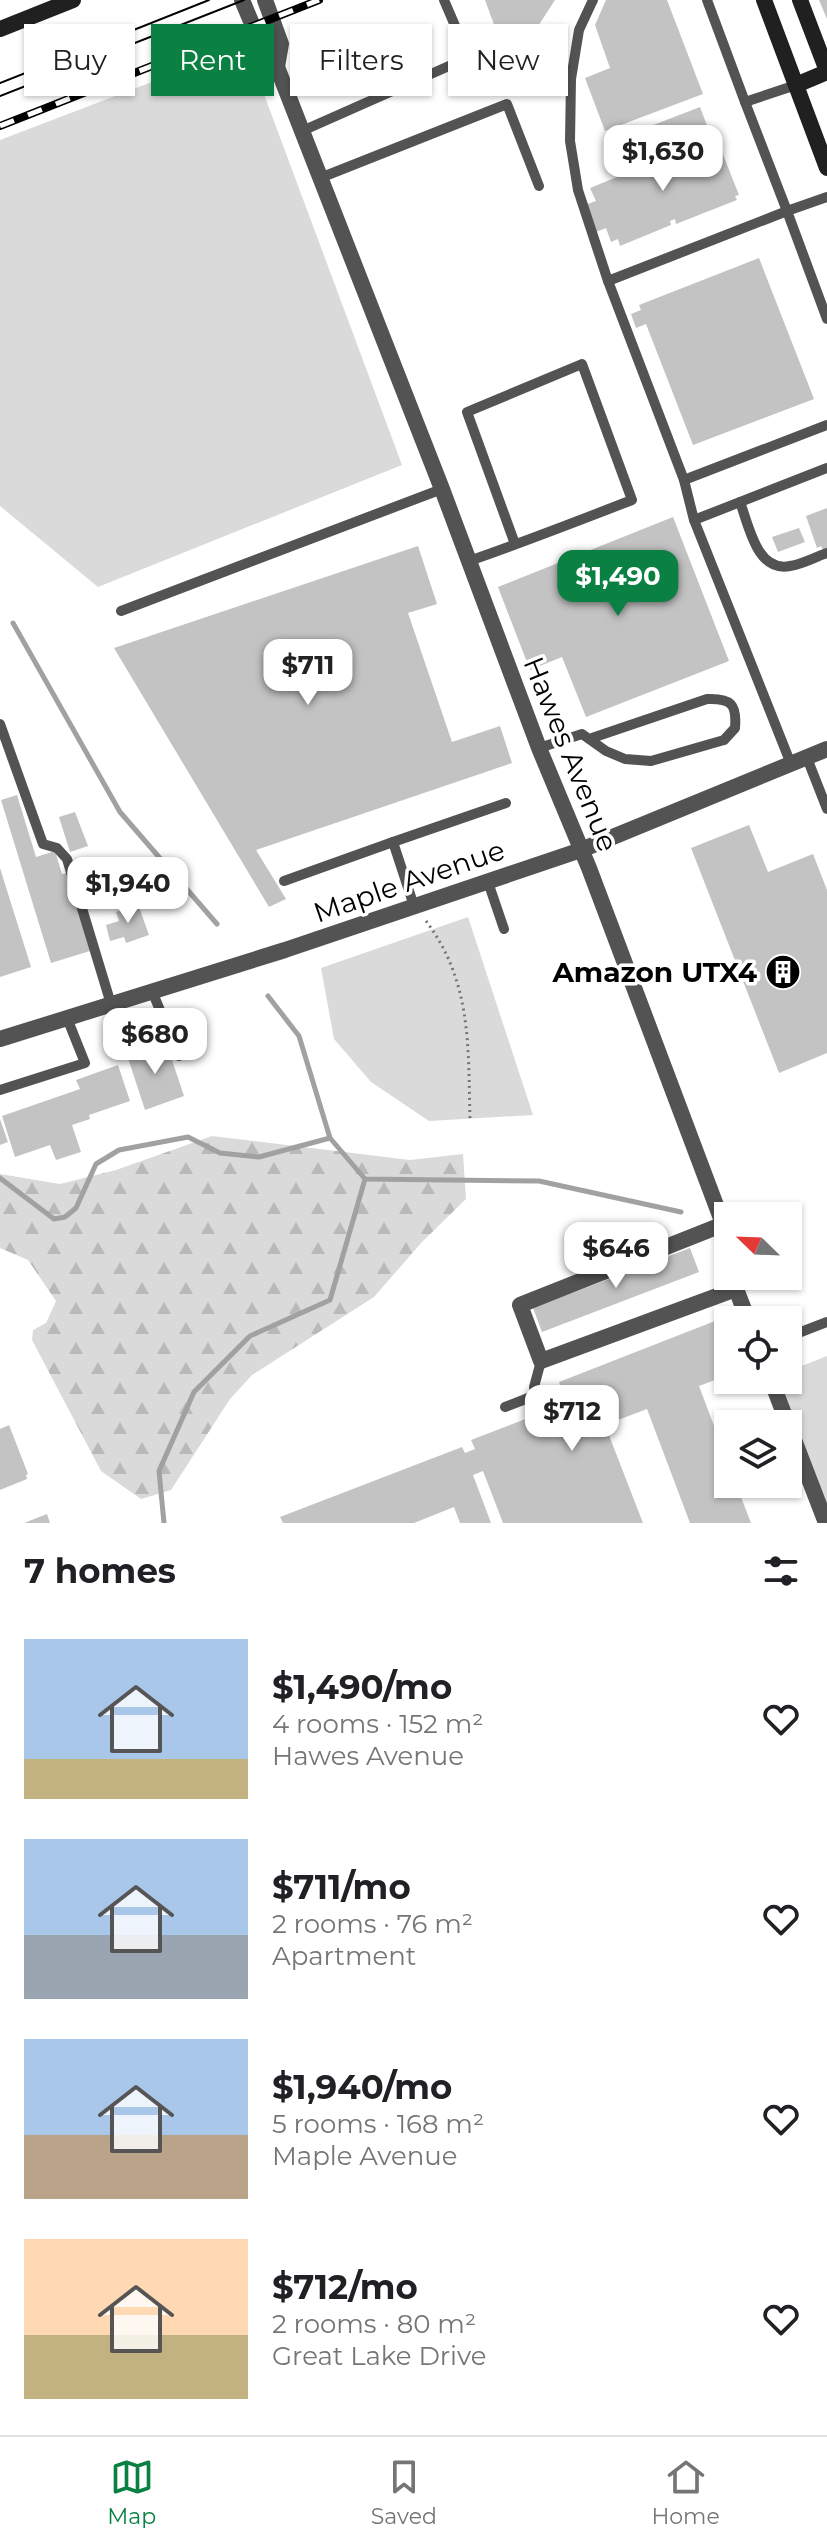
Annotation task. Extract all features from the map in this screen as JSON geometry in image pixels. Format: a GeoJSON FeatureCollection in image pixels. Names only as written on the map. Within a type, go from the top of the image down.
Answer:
{"type":"FeatureCollection","features":[{"type":"Feature","properties":{"kind":"main road"},"geometry":{"type":"LineString","coordinates":[[0,29],[73,0]]}},
{"type":"Feature","properties":{"kind":"main road"},"geometry":{"type":"LineString","coordinates":[[764,0],[827,168]]}},
{"type":"Feature","properties":{"kind":"main road"},"geometry":{"type":"LineString","coordinates":[[796,85],[827,72],[800,0]]}},
{"type":"Feature","properties":{"kind":"street","name":"Hawes Avenue"},"geometry":{"type":"LineString","coordinates":[[242,0],[263,50],[277,67],[715,1202]]}},
{"type":"Feature","properties":{"kind":"street","name":"Hawes Avenue"},"geometry":{"type":"LineString","coordinates":[[265,0],[281,44],[277,67]]}},
{"type":"Feature","properties":{"kind":"street","name":"Maple Avenue"},"geometry":{"type":"LineString","coordinates":[[0,1039],[581,850],[827,749]]}},
{"type":"Feature","properties":{"kind":"street"},"geometry":{"type":"LineString","coordinates":[[714,1234],[520,1305],[541,1361],[716,1290]]}},
{"type":"Feature","properties":{"kind":"street"},"geometry":{"type":"LineString","coordinates":[[776,1394],[826,1523]]}},
{"type":"Feature","properties":{"kind":"lane"},"geometry":{"type":"LineString","coordinates":[[302,131],[458,62],[465,56],[465,49],[444,0]]}},
{"type":"Feature","properties":{"kind":"lane"},"geometry":{"type":"LineString","coordinates":[[593,0],[579,30],[571,79],[570,141],[578,190],[608,281],[684,480],[694,520],[799,761],[827,809]]}},
{"type":"Feature","properties":{"kind":"lane"},"geometry":{"type":"LineString","coordinates":[[707,0],[827,319]]}},
{"type":"Feature","properties":{"kind":"lane"},"geometry":{"type":"LineString","coordinates":[[745,102],[796,85]]}},
{"type":"Feature","properties":{"kind":"lane"},"geometry":{"type":"LineString","coordinates":[[320,178],[507,104],[539,186]]}},
{"type":"Feature","properties":{"kind":"lane"},"geometry":{"type":"LineString","coordinates":[[608,281],[827,197]]}},
{"type":"Feature","properties":{"kind":"lane"},"geometry":{"type":"LineString","coordinates":[[469,561],[515,544],[632,500],[582,364],[467,412],[515,544]]}},
{"type":"Feature","properties":{"kind":"lane"},"geometry":{"type":"LineString","coordinates":[[684,480],[827,425]]}},
{"type":"Feature","properties":{"kind":"lane"},"geometry":{"type":"LineString","coordinates":[[694,520],[827,468]]}},
{"type":"Feature","properties":{"kind":"lane"},"geometry":{"type":"LineString","coordinates":[[121,611],[442,489]]}},
{"type":"Feature","properties":{"kind":"lane"},"geometry":{"type":"LineString","coordinates":[[740,502],[767,564],[789,567],[827,553]]}},
{"type":"Feature","properties":{"kind":"lane"},"geometry":{"type":"LineString","coordinates":[[539,748],[582,734],[589,739],[606,751],[625,759],[651,761],[724,740],[735,728],[736,712],[729,702],[707,699],[589,739]]}},
{"type":"Feature","properties":{"kind":"lane"},"geometry":{"type":"LineString","coordinates":[[0,724],[43,844],[57,848],[67,859],[111,1004]]}},
{"type":"Feature","properties":{"kind":"lane"},"geometry":{"type":"LineString","coordinates":[[284,881],[506,803]]}},
{"type":"Feature","properties":{"kind":"lane"},"geometry":{"type":"LineString","coordinates":[[393,842],[414,906]]}},
{"type":"Feature","properties":{"kind":"lane"},"geometry":{"type":"LineString","coordinates":[[488,882],[504,929]]}},
{"type":"Feature","properties":{"kind":"lane"},"geometry":{"type":"LineString","coordinates":[[152,991],[179,1056]]}},
{"type":"Feature","properties":{"kind":"lane"},"geometry":{"type":"LineString","coordinates":[[0,1090],[85,1063],[67,1018]]}},
{"type":"Feature","properties":{"kind":"lane"},"geometry":{"type":"LineString","coordinates":[[802,1332],[827,1322]]}},
{"type":"Feature","properties":{"kind":"lane"},"geometry":{"type":"LineString","coordinates":[[541,1361],[535,1376],[541,1413]]}},
{"type":"Feature","properties":{"kind":"lane"},"geometry":{"type":"LineString","coordinates":[[505,1407],[536,1395]]}},
{"type":"Feature","properties":{"kind":"path"},"geometry":{"type":"LineString","coordinates":[[414,906],[439,938],[454,967],[466,1011],[470,1119]]}},
{"type":"Feature","properties":{"kind":"green space"},"geometry":{"type":"Polygon","coordinates":[[[151,82],[151,96],[265,96],[402,465],[98,587],[0,506],[0,140],[115,96],[135,96],[135,88],[151,82]]]}},
{"type":"Feature","properties":{"kind":"green space"},"geometry":{"type":"Polygon","coordinates":[[[468,917],[533,1115],[429,1121],[371,1082],[334,1039],[321,968],[468,917]]]}},
{"type":"Feature","properties":{"kind":"green space"},"geometry":{"type":"Polygon","coordinates":[[[212,1136],[410,1160],[463,1154],[466,1199],[422,1242],[374,1297],[252,1375],[230,1399],[171,1490],[141,1499],[101,1471],[32,1340],[33,1330],[46,1323],[56,1301],[28,1260],[0,1248],[0,1174],[60,1184],[116,1170],[212,1136]]]}},
{"type":"Feature","properties":{"kind":"green space"},"geometry":{"type":"Polygon","coordinates":[[[827,1356],[827,1507],[802,1441],[802,1410],[790,1410],[784,1394],[802,1394],[802,1366],[827,1356]]]}},
{"type":"Feature","properties":{"kind":"building"},"geometry":{"type":"Polygon","coordinates":[[[485,0],[555,0],[539,24],[494,24],[485,0]]]}},
{"type":"Feature","properties":{"kind":"building"},"geometry":{"type":"Polygon","coordinates":[[[606,0],[667,0],[703,94],[605,131],[585,78],[610,68],[595,25],[606,0]]]}},
{"type":"Feature","properties":{"kind":"building"},"geometry":{"type":"Polygon","coordinates":[[[819,0],[827,0],[827,19],[819,0]]]}},
{"type":"Feature","properties":{"kind":"building"},"geometry":{"type":"Polygon","coordinates":[[[700,107],[711,136],[624,170],[612,141],[700,107]]]}},
{"type":"Feature","properties":{"kind":"building"},"geometry":{"type":"Polygon","coordinates":[[[716,137],[739,195],[735,196],[737,200],[676,224],[675,219],[670,221],[671,225],[620,246],[618,239],[611,242],[606,228],[596,232],[585,205],[596,201],[590,188],[716,137]]]}},
{"type":"Feature","properties":{"kind":"building"},"geometry":{"type":"Polygon","coordinates":[[[759,258],[814,399],[693,445],[646,324],[636,328],[631,314],[641,310],[639,305],[759,258]]]}},
{"type":"Feature","properties":{"kind":"building"},"geometry":{"type":"Polygon","coordinates":[[[827,508],[827,560],[821,546],[817,548],[806,516],[827,508]]]}},
{"type":"Feature","properties":{"kind":"building"},"geometry":{"type":"Polygon","coordinates":[[[673,517],[729,661],[586,717],[562,657],[530,670],[498,587],[673,517]]]}},
{"type":"Feature","properties":{"kind":"building"},"geometry":{"type":"Polygon","coordinates":[[[799,528],[805,542],[778,552],[772,537],[799,528]]]}},
{"type":"Feature","properties":{"kind":"building"},"geometry":{"type":"Polygon","coordinates":[[[418,546],[437,604],[408,613],[452,742],[500,726],[512,763],[256,850],[286,899],[269,907],[114,648],[418,546]]]}},
{"type":"Feature","properties":{"kind":"building"},"geometry":{"type":"Polygon","coordinates":[[[17,795],[36,857],[55,851],[62,874],[67,873],[90,951],[51,963],[1,800],[17,795]]]}},
{"type":"Feature","properties":{"kind":"building"},"geometry":{"type":"Polygon","coordinates":[[[75,812],[88,846],[70,852],[59,817],[75,812]]]}},
{"type":"Feature","properties":{"kind":"building","name":"Amazon UTX4"},"geometry":{"type":"Polygon","coordinates":[[[749,825],[768,872],[813,854],[827,890],[827,1053],[779,1073],[691,848],[749,825]]]}},
{"type":"Feature","properties":{"kind":"building"},"geometry":{"type":"Polygon","coordinates":[[[0,868],[31,967],[0,977],[0,868]]]}},
{"type":"Feature","properties":{"kind":"building"},"geometry":{"type":"Polygon","coordinates":[[[138,904],[149,935],[126,943],[124,937],[110,941],[106,925],[119,921],[116,912],[138,904]]]}},
{"type":"Feature","properties":{"kind":"building"},"geometry":{"type":"Polygon","coordinates":[[[166,1042],[184,1096],[145,1110],[127,1055],[166,1042]]]}},
{"type":"Feature","properties":{"kind":"building"},"geometry":{"type":"Polygon","coordinates":[[[118,1065],[130,1101],[89,1115],[90,1119],[72,1125],[81,1152],[56,1160],[50,1145],[15,1157],[2,1116],[80,1089],[76,1080],[118,1065]]]}},
{"type":"Feature","properties":{"kind":"building"},"geometry":{"type":"Polygon","coordinates":[[[0,1119],[8,1142],[0,1145],[0,1119]]]}},
{"type":"Feature","properties":{"kind":"building"},"geometry":{"type":"Polygon","coordinates":[[[690,1248],[699,1272],[542,1332],[533,1308],[690,1248]]]}},
{"type":"Feature","properties":{"kind":"building"},"geometry":{"type":"Polygon","coordinates":[[[714,1321],[714,1380],[699,1386],[714,1426],[714,1498],[741,1498],[751,1523],[690,1523],[647,1409],[605,1425],[643,1523],[503,1523],[483,1471],[473,1475],[491,1523],[460,1523],[454,1507],[414,1523],[283,1523],[280,1517],[462,1447],[465,1453],[475,1449],[471,1440],[567,1403],[559,1382],[714,1321]]]}},
{"type":"Feature","properties":{"kind":"building"},"geometry":{"type":"Polygon","coordinates":[[[9,1425],[28,1474],[27,1479],[0,1490],[0,1429],[9,1425]]]}},
{"type":"Feature","properties":{"kind":"building"},"geometry":{"type":"Polygon","coordinates":[[[47,1514],[50,1523],[24,1523],[47,1514]]]}},
{"type":"Feature","properties":{"kind":"waterway"},"geometry":{"type":"LineString","coordinates":[[13,623],[120,812],[217,924]]}},
{"type":"Feature","properties":{"kind":"waterway"},"geometry":{"type":"LineString","coordinates":[[268,996],[299,1036],[330,1138],[365,1179],[539,1181],[681,1212]]}},
{"type":"Feature","properties":{"kind":"waterway"},"geometry":{"type":"LineString","coordinates":[[0,1178],[54,1219],[65,1217],[76,1208],[96,1164],[119,1150],[188,1137],[220,1153],[259,1157],[330,1138]]}},
{"type":"Feature","properties":{"kind":"waterway"},"geometry":{"type":"LineString","coordinates":[[164,1523],[159,1471],[194,1392],[250,1336],[330,1300],[365,1179]]}},
{"type":"Feature","properties":{"kind":"tram line"},"geometry":{"type":"LineString","coordinates":[[0,83],[209,0]]}},
{"type":"Feature","properties":{"kind":"tram line"},"geometry":{"type":"LineString","coordinates":[[0,96],[244,0]]}},
{"type":"Feature","properties":{"kind":"railway"},"geometry":{"type":"LineString","coordinates":[[0,126],[319,0]]}},
{"type":"Feature","properties":{"kind":"place","name":"Amazon UTX4"},"geometry":{"type":"Point","coordinates":[783,972]}}]}
